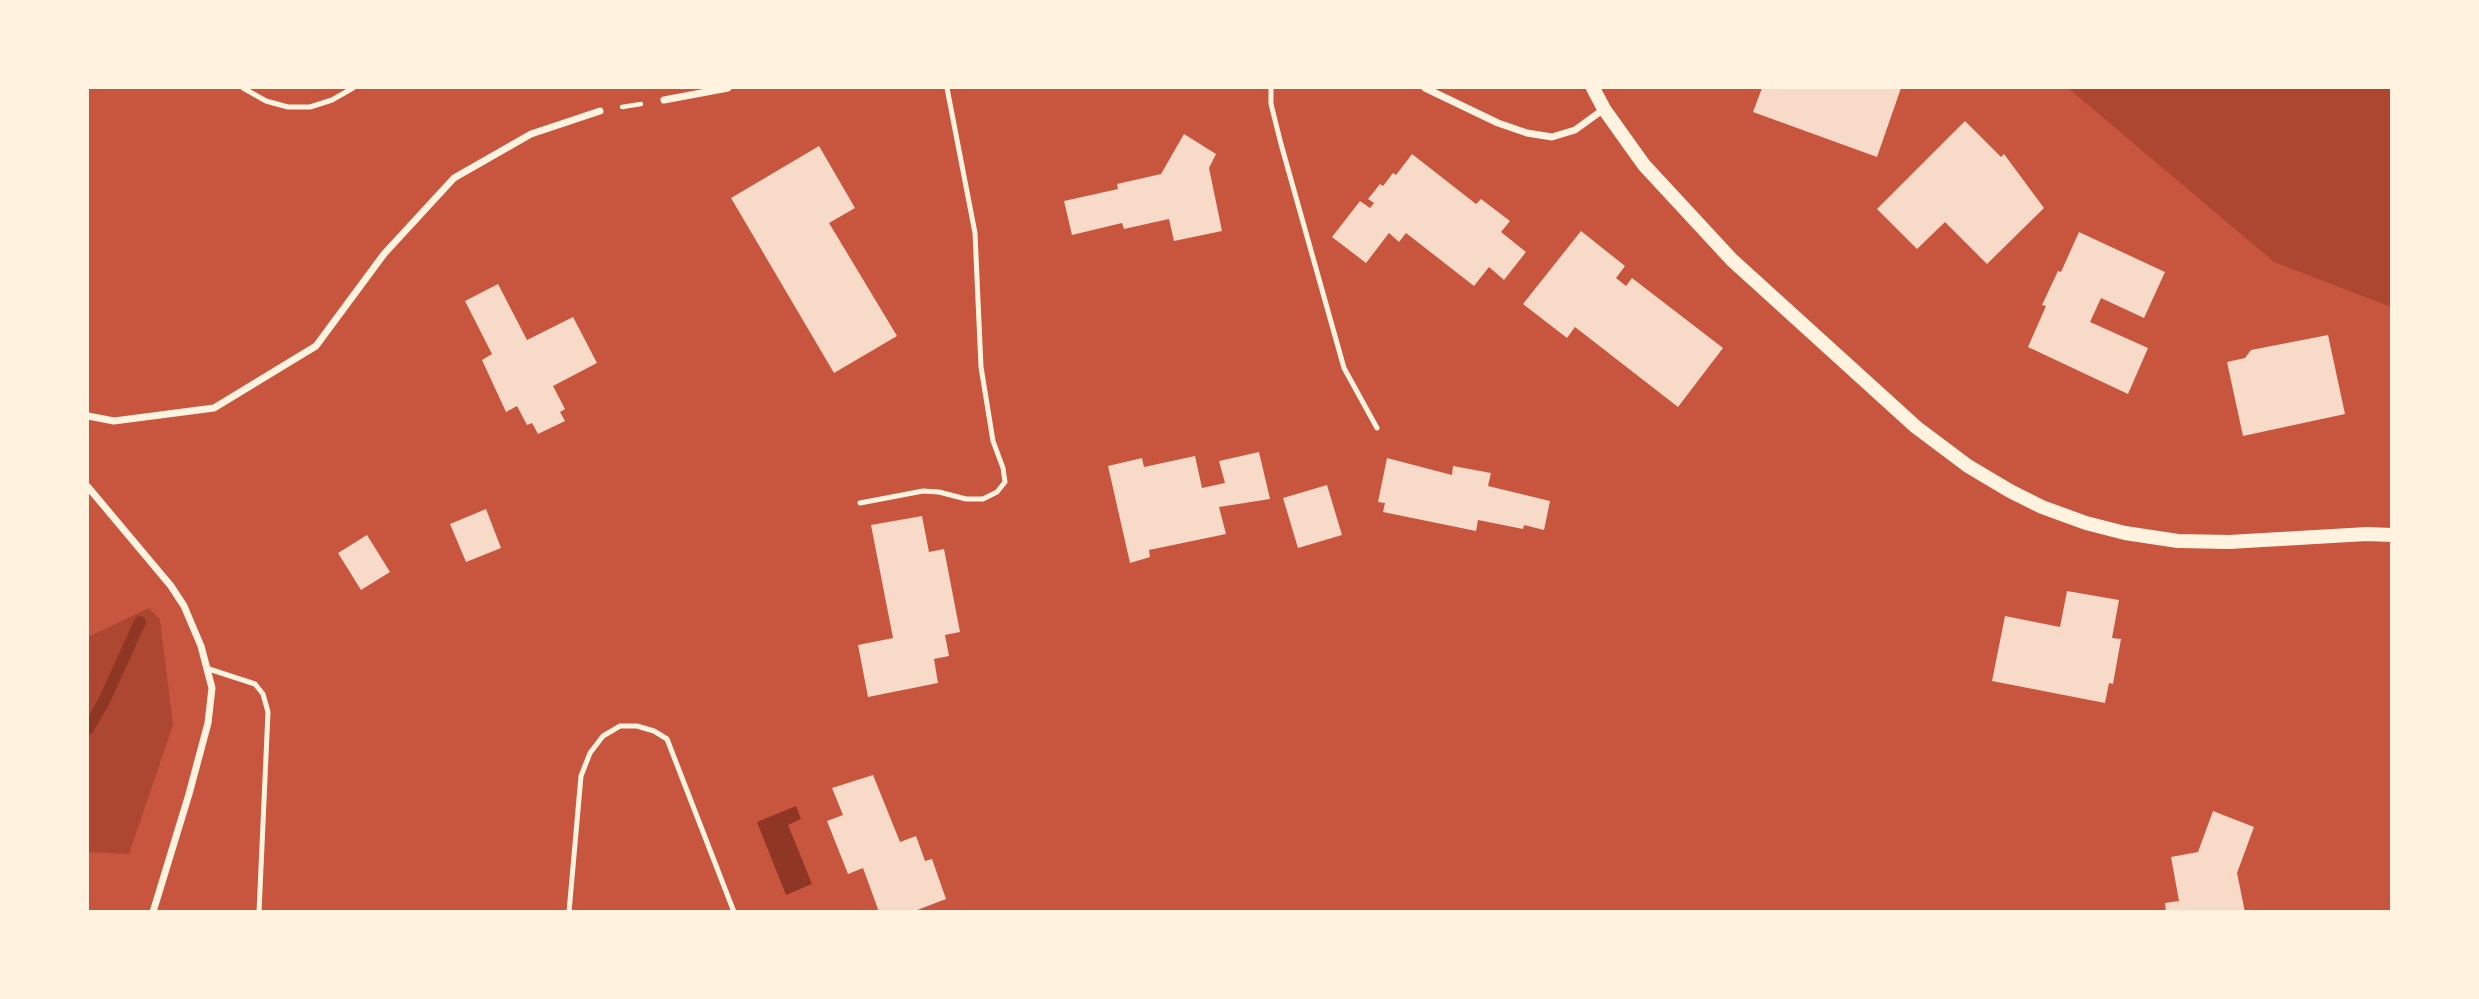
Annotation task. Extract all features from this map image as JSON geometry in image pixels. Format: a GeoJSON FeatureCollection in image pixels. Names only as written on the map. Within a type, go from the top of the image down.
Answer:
{"type":"FeatureCollection","features":[{"type":"Feature","properties":{"kind":"main road"},"geometry":{"type":"LineString","coordinates":[[1593,88],[1604,109],[1644,165],[1732,260],[1916,427],[1968,466],[2011,491],[2042,507],[2086,523],[2125,533],[2178,541],[2392,535]]}},
{"type":"Feature","properties":{"kind":"street"},"geometry":{"type":"LineString","coordinates":[[664,100],[729,88]]}},
{"type":"Feature","properties":{"kind":"street"},"geometry":{"type":"LineString","coordinates":[[1425,88],[1498,123],[1527,133],[1552,137],[1575,130],[1604,109]]}},
{"type":"Feature","properties":{"kind":"street"},"geometry":{"type":"LineString","coordinates":[[88,416],[114,421],[214,408],[316,346],[384,254],[454,178],[531,134],[600,111]]}},
{"type":"Feature","properties":{"kind":"street"},"geometry":{"type":"LineString","coordinates":[[88,487],[171,586],[194,627],[209,669],[212,702],[208,723],[153,912]]}},
{"type":"Feature","properties":{"kind":"lane"},"geometry":{"type":"LineString","coordinates":[[243,88],[266,101],[288,107],[310,107],[332,100],[352,88]]}},
{"type":"Feature","properties":{"kind":"lane"},"geometry":{"type":"LineString","coordinates":[[860,503],[923,491],[966,499],[983,499],[997,492],[1005,482],[1003,468],[993,442],[981,367],[975,233],[947,88]]}},
{"type":"Feature","properties":{"kind":"lane"},"geometry":{"type":"LineString","coordinates":[[1271,88],[1271,104],[1281,144],[1344,368],[1377,428]]}},
{"type":"Feature","properties":{"kind":"lane"},"geometry":{"type":"LineString","coordinates":[[209,669],[255,684],[263,694],[268,712],[259,912]]}},
{"type":"Feature","properties":{"kind":"lane"},"geometry":{"type":"LineString","coordinates":[[569,912],[581,776],[590,752],[603,736],[620,726],[637,726],[654,731],[667,739],[734,912]]}},
{"type":"Feature","properties":{"kind":"path"},"geometry":{"type":"LineString","coordinates":[[600,111],[664,100]]}},
{"type":"Feature","properties":{"kind":"shaded area"},"geometry":{"type":"Polygon","coordinates":[[[2068,88],[2391,88],[2391,307],[2274,262],[2068,88]]]}},
{"type":"Feature","properties":{"kind":"shaded area"},"geometry":{"type":"Polygon","coordinates":[[[149,608],[160,619],[173,725],[129,854],[88,852],[88,637],[149,608]]]}},
{"type":"Feature","properties":{"kind":"shaded area"},"geometry":{"type":"Polygon","coordinates":[[[796,806],[801,819],[788,825],[812,884],[786,895],[757,822],[796,806]]]}},
{"type":"Feature","properties":{"kind":"building"},"geometry":{"type":"Polygon","coordinates":[[[1762,88],[1901,88],[1877,157],[1753,112],[1762,88]]]}},
{"type":"Feature","properties":{"kind":"building"},"geometry":{"type":"Polygon","coordinates":[[[1965,121],[2001,157],[2004,154],[2044,208],[1987,264],[1945,222],[1917,249],[1877,209],[1965,121]]]}},
{"type":"Feature","properties":{"kind":"building"},"geometry":{"type":"Polygon","coordinates":[[[1184,134],[1216,154],[1209,168],[1222,231],[1174,241],[1169,219],[1124,229],[1122,223],[1072,235],[1064,201],[1118,189],[1117,184],[1161,174],[1184,134]]]}},
{"type":"Feature","properties":{"kind":"building"},"geometry":{"type":"Polygon","coordinates":[[[819,146],[855,208],[829,223],[897,336],[834,373],[731,198],[819,146]]]}},
{"type":"Feature","properties":{"kind":"building"},"geometry":{"type":"Polygon","coordinates":[[[1412,154],[1476,204],[1481,199],[1510,221],[1501,232],[1526,252],[1504,280],[1489,267],[1474,286],[1406,233],[1399,242],[1389,233],[1366,263],[1332,237],[1360,201],[1370,208],[1374,203],[1368,199],[1380,184],[1383,186],[1393,173],[1396,175],[1412,154]]]}},
{"type":"Feature","properties":{"kind":"building"},"geometry":{"type":"Polygon","coordinates":[[[1581,231],[1625,266],[1616,278],[1626,286],[1632,278],[1723,348],[1678,407],[1575,327],[1567,338],[1523,304],[1581,231]]]}},
{"type":"Feature","properties":{"kind":"building"},"geometry":{"type":"Polygon","coordinates":[[[2079,232],[2165,272],[2144,318],[2101,298],[2090,322],[2148,348],[2128,394],[2028,347],[2046,306],[2042,305],[2079,232]]]}},
{"type":"Feature","properties":{"kind":"building"},"geometry":{"type":"Polygon","coordinates":[[[498,284],[527,340],[573,317],[597,363],[553,386],[565,409],[560,412],[565,421],[538,434],[532,423],[527,425],[517,406],[506,412],[482,360],[492,354],[465,301],[498,284]]]}},
{"type":"Feature","properties":{"kind":"building"},"geometry":{"type":"Polygon","coordinates":[[[2328,335],[2345,414],[2243,436],[2227,362],[2245,358],[2251,350],[2328,335]]]}},
{"type":"Feature","properties":{"kind":"building"},"geometry":{"type":"Polygon","coordinates":[[[1259,452],[1270,499],[1219,507],[1226,534],[1149,550],[1150,557],[1130,563],[1108,466],[1142,458],[1144,467],[1195,456],[1202,488],[1225,483],[1219,461],[1259,452]]]}},
{"type":"Feature","properties":{"kind":"building"},"geometry":{"type":"Polygon","coordinates":[[[1387,458],[1452,475],[1453,466],[1491,473],[1488,486],[1550,501],[1544,530],[1524,525],[1523,529],[1478,520],[1476,531],[1383,512],[1385,503],[1378,502],[1387,458]]]}},
{"type":"Feature","properties":{"kind":"building"},"geometry":{"type":"Polygon","coordinates":[[[1327,485],[1342,535],[1298,548],[1283,498],[1327,485]]]}},
{"type":"Feature","properties":{"kind":"building"},"geometry":{"type":"Polygon","coordinates":[[[486,509],[501,548],[466,562],[450,524],[486,509]]]}},
{"type":"Feature","properties":{"kind":"building"},"geometry":{"type":"Polygon","coordinates":[[[922,516],[929,552],[944,549],[960,632],[945,635],[949,656],[934,659],[938,683],[868,697],[858,645],[893,638],[871,525],[922,516]]]}},
{"type":"Feature","properties":{"kind":"building"},"geometry":{"type":"Polygon","coordinates":[[[367,535],[390,572],[361,590],[338,553],[367,535]]]}},
{"type":"Feature","properties":{"kind":"building"},"geometry":{"type":"Polygon","coordinates":[[[2067,591],[2119,600],[2112,638],[2121,639],[2113,684],[2109,683],[2105,703],[1992,681],[2005,616],[2060,627],[2067,591]]]}},
{"type":"Feature","properties":{"kind":"building"},"geometry":{"type":"Polygon","coordinates":[[[873,775],[900,842],[916,836],[925,861],[932,859],[946,899],[912,912],[879,912],[863,868],[848,874],[827,821],[843,815],[832,788],[873,775]]]}},
{"type":"Feature","properties":{"kind":"building"},"geometry":{"type":"Polygon","coordinates":[[[2213,811],[2254,827],[2237,873],[2245,912],[2166,912],[2165,903],[2179,901],[2171,857],[2198,852],[2213,811]]]}},
{"type":"Feature","properties":{"kind":"waterway"},"geometry":{"type":"LineString","coordinates":[[88,729],[104,701],[140,622]]}}]}
